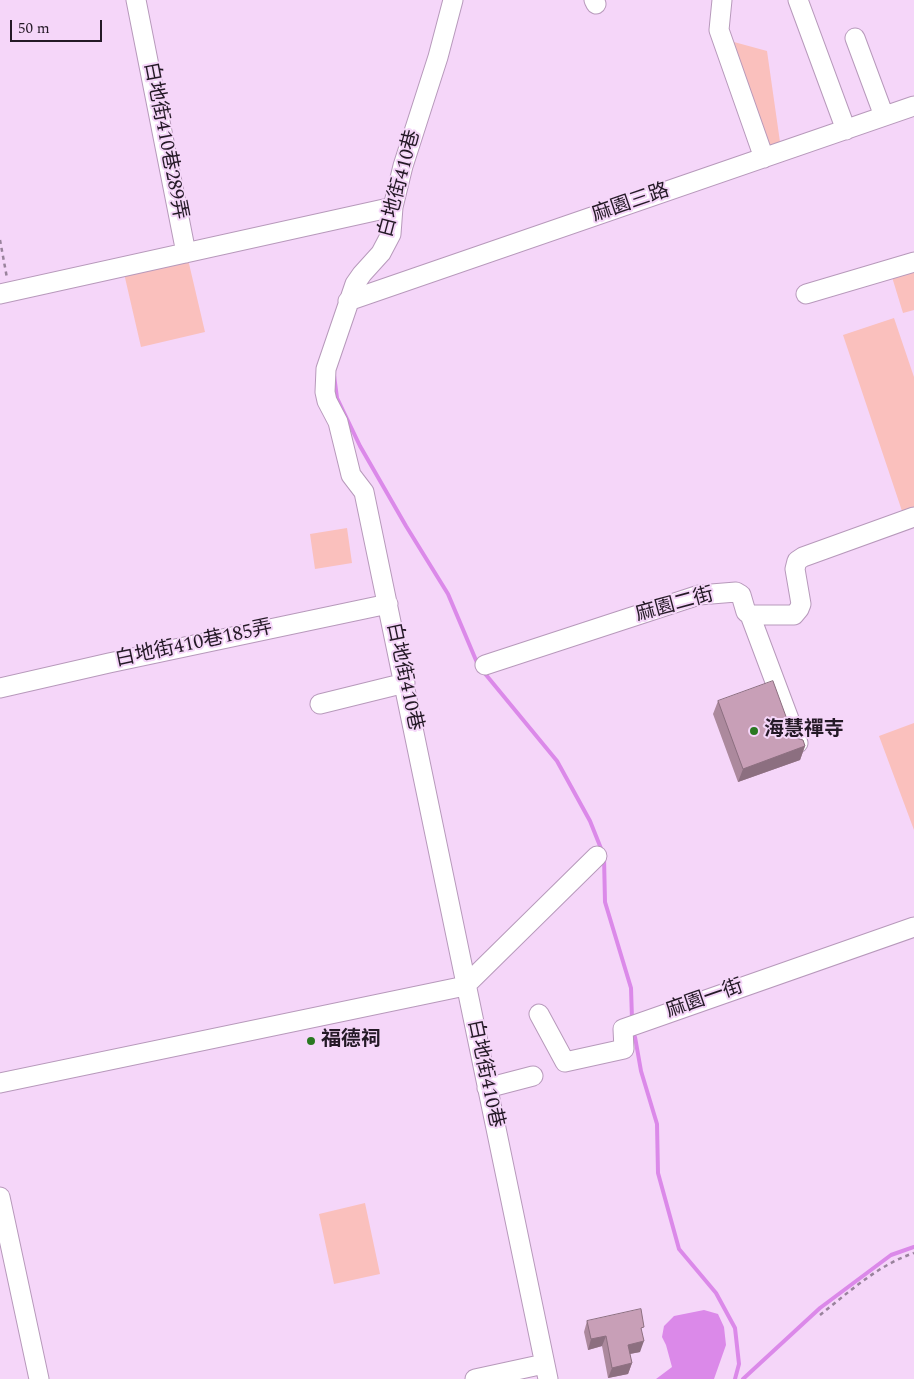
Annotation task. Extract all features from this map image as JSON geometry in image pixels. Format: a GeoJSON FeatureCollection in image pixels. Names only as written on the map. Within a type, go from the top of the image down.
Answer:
{"type":"FeatureCollection","features":[{"type":"Feature","properties":{"kind":"street","name":"白地街410巷289弄"},"geometry":{"type":"LineString","coordinates":[[136,0],[186,253]]}},
{"type":"Feature","properties":{"kind":"street","name":"白地街410巷"},"geometry":{"type":"LineString","coordinates":[[453,0],[438,57],[403,166],[393,207],[391,234],[381,253],[358,279],[348,301],[326,369],[325,392],[326,402],[338,422],[351,474],[364,492],[546,1371]]}},
{"type":"Feature","properties":{"kind":"street"},"geometry":{"type":"LineString","coordinates":[[722,0],[719,30],[764,158]]}},
{"type":"Feature","properties":{"kind":"street"},"geometry":{"type":"LineString","coordinates":[[798,0],[846,130]]}},
{"type":"Feature","properties":{"kind":"street"},"geometry":{"type":"LineString","coordinates":[[855,38],[884,116]]}},
{"type":"Feature","properties":{"kind":"street","name":"麻園三路"},"geometry":{"type":"LineString","coordinates":[[348,301],[914,106]]}},
{"type":"Feature","properties":{"kind":"street"},"geometry":{"type":"LineString","coordinates":[[5,292],[393,207]]}},
{"type":"Feature","properties":{"kind":"street"},"geometry":{"type":"LineString","coordinates":[[806,294],[914,262]]}},
{"type":"Feature","properties":{"kind":"street"},"geometry":{"type":"LineString","coordinates":[[798,743],[750,615],[794,615],[800,609],[801,604],[795,569],[797,561],[803,557],[914,518]]}},
{"type":"Feature","properties":{"kind":"street","name":"麻園二街"},"geometry":{"type":"LineString","coordinates":[[486,665],[698,595],[736,592],[741,595],[746,612],[750,615]]}},
{"type":"Feature","properties":{"kind":"street","name":"白地街410巷185弄"},"geometry":{"type":"LineString","coordinates":[[0,688],[388,604]]}},
{"type":"Feature","properties":{"kind":"street"},"geometry":{"type":"LineString","coordinates":[[320,704],[405,683]]}},
{"type":"Feature","properties":{"kind":"street"},"geometry":{"type":"LineString","coordinates":[[0,1083],[465,986],[597,856]]}},
{"type":"Feature","properties":{"kind":"street","name":"麻園一街"},"geometry":{"type":"LineString","coordinates":[[539,1014],[565,1062],[624,1048],[623,1029],[914,927]]}},
{"type":"Feature","properties":{"kind":"street"},"geometry":{"type":"LineString","coordinates":[[486,1088],[533,1076]]}},
{"type":"Feature","properties":{"kind":"street"},"geometry":{"type":"LineString","coordinates":[[0,1197],[39,1379]]}},
{"type":"Feature","properties":{"kind":"street"},"geometry":{"type":"LineString","coordinates":[[475,1379],[546,1371]]}},
{"type":"Feature","properties":{"kind":"path"},"geometry":{"type":"LineString","coordinates":[[0,240],[5,292]]}},
{"type":"Feature","properties":{"kind":"path"},"geometry":{"type":"LineString","coordinates":[[820,1315],[864,1280],[898,1258],[914,1253]]}},
{"type":"Feature","properties":{"kind":"shaded area"},"geometry":{"type":"Polygon","coordinates":[[[723,39],[767,51],[780,142],[763,148],[723,39]]]}},
{"type":"Feature","properties":{"kind":"shaded area"},"geometry":{"type":"Polygon","coordinates":[[[187,255],[205,332],[141,347],[123,269],[187,255]]]}},
{"type":"Feature","properties":{"kind":"shaded area"},"geometry":{"type":"Polygon","coordinates":[[[914,269],[914,310],[903,313],[892,277],[914,269]]]}},
{"type":"Feature","properties":{"kind":"shaded area"},"geometry":{"type":"Polygon","coordinates":[[[894,318],[914,377],[914,507],[902,511],[843,335],[894,318]]]}},
{"type":"Feature","properties":{"kind":"shaded area"},"geometry":{"type":"Polygon","coordinates":[[[347,528],[352,563],[315,569],[310,534],[347,528]]]}},
{"type":"Feature","properties":{"kind":"shaded area"},"geometry":{"type":"Polygon","coordinates":[[[914,723],[914,830],[879,736],[914,723]]]}},
{"type":"Feature","properties":{"kind":"shaded area"},"geometry":{"type":"Polygon","coordinates":[[[365,1203],[380,1274],[334,1284],[319,1214],[365,1203]]]}},
{"type":"Feature","properties":{"kind":"shaded area"},"geometry":{"type":"Polygon","coordinates":[[[704,1310],[718,1314],[724,1327],[726,1345],[714,1379],[656,1379],[672,1367],[662,1337],[664,1326],[674,1316],[704,1310]]]}},
{"type":"Feature","properties":{"kind":"building","name":"海慧禪寺"},"geometry":{"type":"Polygon","coordinates":[[[773,681],[792,733],[796,738],[803,740],[805,746],[743,769],[718,701],[773,681]]]}},
{"type":"Feature","properties":{"kind":"building"},"geometry":{"type":"Polygon","coordinates":[[[641,1309],[644,1327],[641,1328],[644,1341],[628,1345],[632,1363],[612,1368],[606,1336],[591,1339],[587,1321],[641,1309]]]}},
{"type":"Feature","properties":{"kind":"waterway"},"geometry":{"type":"LineString","coordinates":[[334,375],[337,398],[360,446],[448,594],[478,665]]}},
{"type":"Feature","properties":{"kind":"waterway"},"geometry":{"type":"LineString","coordinates":[[482,670],[557,761],[590,821],[602,851]]}},
{"type":"Feature","properties":{"kind":"waterway"},"geometry":{"type":"LineString","coordinates":[[604,857],[605,902],[631,988],[632,1019]]}},
{"type":"Feature","properties":{"kind":"waterway"},"geometry":{"type":"LineString","coordinates":[[635,1037],[641,1071],[657,1124],[658,1173],[679,1249],[716,1293],[735,1328],[739,1364],[735,1379]]}},
{"type":"Feature","properties":{"kind":"waterway"},"geometry":{"type":"LineString","coordinates":[[743,1379],[820,1308],[891,1255],[914,1247]]}},
{"type":"Feature","properties":{"kind":"place","name":"海慧禪寺"},"geometry":{"type":"Point","coordinates":[754,731]}},
{"type":"Feature","properties":{"kind":"place","name":"福德祠"},"geometry":{"type":"Point","coordinates":[311,1041]}}]}
